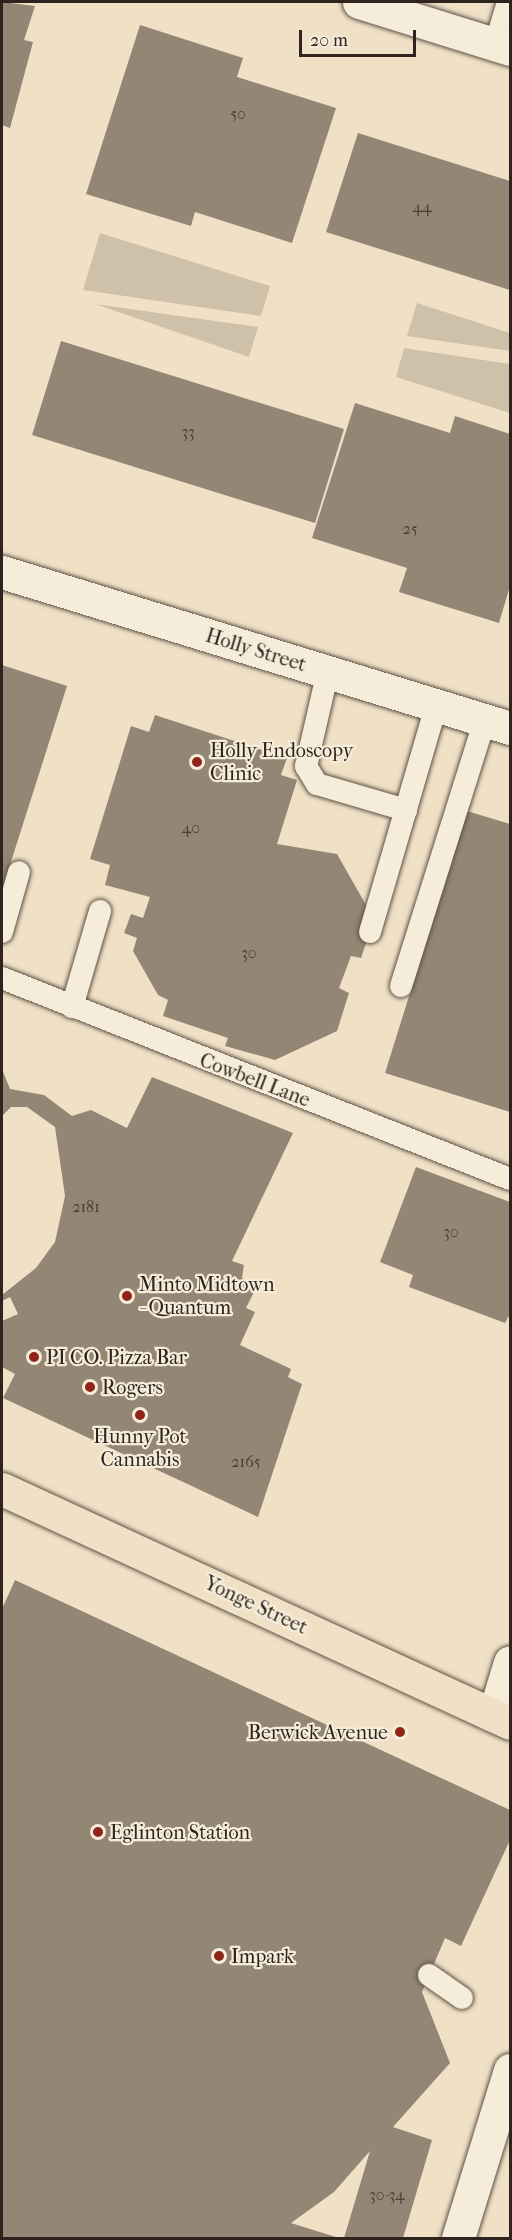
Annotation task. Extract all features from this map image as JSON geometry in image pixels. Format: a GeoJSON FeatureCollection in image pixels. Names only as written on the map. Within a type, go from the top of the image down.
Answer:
{"type":"FeatureCollection","features":[{"type":"Feature","properties":{"kind":"main road","name":"Yonge Street"},"geometry":{"type":"LineString","coordinates":[[2,1489],[502,1719]]}},
{"type":"Feature","properties":{"kind":"street"},"geometry":{"type":"LineString","coordinates":[[359,2],[503,47]]}},
{"type":"Feature","properties":{"kind":"street","name":"Holly Street"},"geometry":{"type":"LineString","coordinates":[[2,572],[436,703],[498,724]]}},
{"type":"Feature","properties":{"kind":"street"},"geometry":{"type":"LineString","coordinates":[[502,1719],[510,1662]]}},
{"type":"Feature","properties":{"kind":"street"},"geometry":{"type":"LineString","coordinates":[[458,2238],[510,2070]]}},
{"type":"Feature","properties":{"kind":"lane"},"geometry":{"type":"LineString","coordinates":[[503,47],[508,2]]}},
{"type":"Feature","properties":{"kind":"lane"},"geometry":{"type":"LineString","coordinates":[[328,671],[306,765],[317,784],[406,810]]}},
{"type":"Feature","properties":{"kind":"lane"},"geometry":{"type":"LineString","coordinates":[[370,932],[436,703]]}},
{"type":"Feature","properties":{"kind":"lane"},"geometry":{"type":"LineString","coordinates":[[401,986],[498,724]]}},
{"type":"Feature","properties":{"kind":"lane"},"geometry":{"type":"LineString","coordinates":[[2,932],[19,872]]}},
{"type":"Feature","properties":{"kind":"lane"},"geometry":{"type":"LineString","coordinates":[[72,1007],[99,911]]}},
{"type":"Feature","properties":{"kind":"lane","name":"Cowbell Lane"},"geometry":{"type":"LineString","coordinates":[[2,978],[510,1179]]}},
{"type":"Feature","properties":{"kind":"lane"},"geometry":{"type":"LineString","coordinates":[[429,1974],[462,1998]]}},
{"type":"Feature","properties":{"kind":"shaded area"},"geometry":{"type":"Polygon","coordinates":[[[100,233],[270,286],[261,316],[83,290],[100,233]]]}},
{"type":"Feature","properties":{"kind":"shaded area"},"geometry":{"type":"Polygon","coordinates":[[[417,303],[510,333],[510,351],[407,336],[417,303]]]}},
{"type":"Feature","properties":{"kind":"shaded area"},"geometry":{"type":"Polygon","coordinates":[[[95,304],[258,327],[249,357],[95,304]]]}},
{"type":"Feature","properties":{"kind":"shaded area"},"geometry":{"type":"Polygon","coordinates":[[[404,348],[510,364],[510,413],[396,377],[404,348]]]}},
{"type":"Feature","properties":{"kind":"building"},"geometry":{"type":"Polygon","coordinates":[[[2,2],[35,6],[24,40],[33,42],[10,128],[2,125],[2,2]]]}},
{"type":"Feature","properties":{"kind":"building"},"geometry":{"type":"Polygon","coordinates":[[[140,25],[243,58],[237,77],[336,108],[292,243],[195,212],[191,226],[86,194],[140,25]]]}},
{"type":"Feature","properties":{"kind":"building"},"geometry":{"type":"Polygon","coordinates":[[[358,133],[510,181],[510,290],[326,232],[358,133]]]}},
{"type":"Feature","properties":{"kind":"building"},"geometry":{"type":"Polygon","coordinates":[[[61,341],[344,429],[315,523],[32,435],[61,341]]]}},
{"type":"Feature","properties":{"kind":"building"},"geometry":{"type":"Polygon","coordinates":[[[355,403],[450,433],[455,416],[510,434],[510,586],[499,623],[399,592],[407,568],[312,538],[355,403]]]}},
{"type":"Feature","properties":{"kind":"building"},"geometry":{"type":"Polygon","coordinates":[[[2,665],[67,686],[2,890],[2,665]]]}},
{"type":"Feature","properties":{"kind":"building"},"geometry":{"type":"Polygon","coordinates":[[[155,715],[287,758],[281,775],[297,780],[277,844],[337,854],[374,919],[361,958],[351,956],[339,988],[349,993],[337,1031],[275,1060],[225,1046],[228,1038],[163,1016],[168,1000],[158,995],[133,951],[137,938],[124,933],[131,914],[143,918],[150,897],[105,885],[110,865],[90,859],[131,726],[149,732],[155,715]]]}},
{"type":"Feature","properties":{"kind":"building"},"geometry":{"type":"Polygon","coordinates":[[[467,811],[510,824],[510,1112],[385,1073],[467,811]]]}},
{"type":"Feature","properties":{"kind":"building","name":"Minto Midtown - Quantum"},"geometry":{"type":"Polygon","coordinates":[[[2,1069],[10,1089],[44,1095],[72,1116],[91,1110],[127,1128],[152,1077],[293,1133],[232,1261],[244,1265],[242,1278],[257,1286],[246,1308],[255,1312],[240,1345],[291,1369],[288,1377],[302,1384],[258,1517],[3,1398],[15,1374],[2,1367],[2,1321],[18,1314],[10,1297],[2,1301],[2,1295],[36,1268],[55,1242],[65,1196],[55,1127],[27,1107],[11,1107],[2,1116],[2,1069]]]}},
{"type":"Feature","properties":{"kind":"building"},"geometry":{"type":"Polygon","coordinates":[[[416,1167],[510,1202],[510,1314],[505,1323],[409,1287],[413,1275],[380,1262],[416,1167]]]}},
{"type":"Feature","properties":{"kind":"building","name":"Impark"},"geometry":{"type":"Polygon","coordinates":[[[15,1580],[510,1810],[510,1840],[461,1946],[445,1938],[422,1992],[450,2063],[393,2127],[432,2140],[403,2238],[344,2238],[370,2151],[334,2192],[291,2223],[339,2238],[2,2238],[2,1609],[15,1580]]]}},
{"type":"Feature","properties":{"kind":"place","name":"Holly Endoscopy Clinic"},"geometry":{"type":"Point","coordinates":[197,762]}},
{"type":"Feature","properties":{"kind":"place","name":"Minto Midtown - Quantum"},"geometry":{"type":"Point","coordinates":[127,1296]}},
{"type":"Feature","properties":{"kind":"place","name":"PI CO. Pizza Bar"},"geometry":{"type":"Point","coordinates":[34,1357]}},
{"type":"Feature","properties":{"kind":"place","name":"Rogers"},"geometry":{"type":"Point","coordinates":[90,1387]}},
{"type":"Feature","properties":{"kind":"place","name":"Hunny Pot Cannabis"},"geometry":{"type":"Point","coordinates":[140,1415]}},
{"type":"Feature","properties":{"kind":"place","name":"Berwick Avenue"},"geometry":{"type":"Point","coordinates":[400,1732]}},
{"type":"Feature","properties":{"kind":"place","name":"Eglinton Station"},"geometry":{"type":"Point","coordinates":[98,1832]}},
{"type":"Feature","properties":{"kind":"place","name":"Impark"},"geometry":{"type":"Point","coordinates":[219,1956]}}]}
